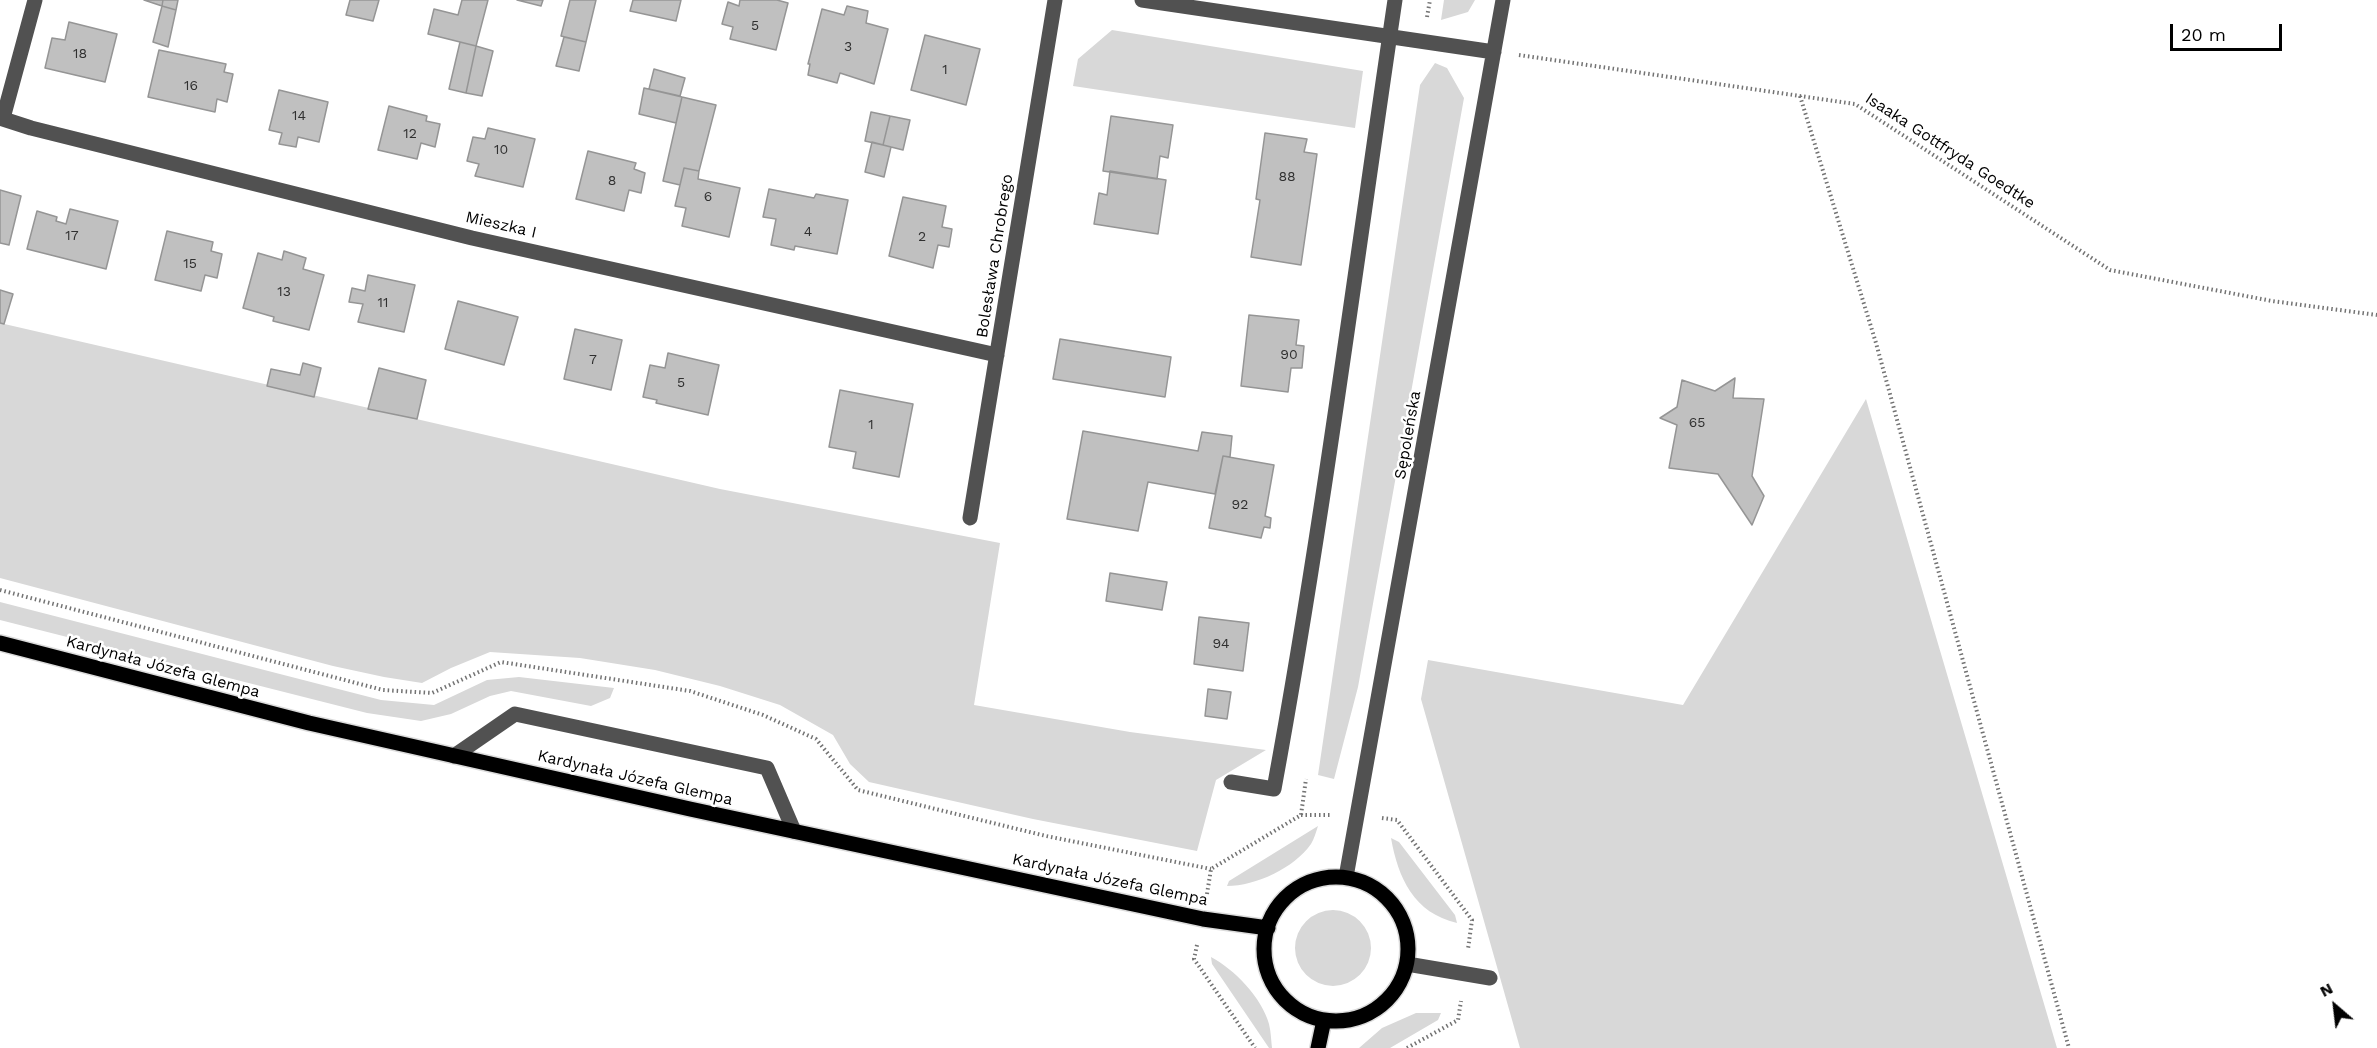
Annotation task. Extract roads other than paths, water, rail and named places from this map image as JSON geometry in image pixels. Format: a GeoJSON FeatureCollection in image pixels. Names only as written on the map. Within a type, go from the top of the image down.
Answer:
{"type":"FeatureCollection","features":[{"type":"Feature","properties":{"kind":"main road","name":"Kardynała Józefa Glempa"},"geometry":{"type":"LineString","coordinates":[[0,643],[309,723],[454,756],[1203,919],[1268,928]]}},
{"type":"Feature","properties":{"kind":"main road"},"geometry":{"type":"LineString","coordinates":[[1346,877],[1365,882],[1382,892],[1395,907],[1405,925],[1409,944],[1407,964],[1402,979],[1383,1004],[1355,1018],[1339,1021],[1324,1020],[1296,1008],[1282,996],[1266,964],[1264,952],[1268,928],[1277,908],[1293,891],[1313,880],[1346,877]]}},
{"type":"Feature","properties":{"kind":"main road"},"geometry":{"type":"LineString","coordinates":[[1318,1048],[1324,1020]]}},
{"type":"Feature","properties":{"kind":"street"},"geometry":{"type":"LineString","coordinates":[[2,118],[35,0]]}},
{"type":"Feature","properties":{"kind":"street","name":"Bolesława Chrobrego"},"geometry":{"type":"LineString","coordinates":[[970,518],[1055,0]]}},
{"type":"Feature","properties":{"kind":"street"},"geometry":{"type":"LineString","coordinates":[[1142,0],[1494,52]]}},
{"type":"Feature","properties":{"kind":"street"},"geometry":{"type":"LineString","coordinates":[[1231,782],[1274,789],[1299,655],[1369,192],[1395,0]]}},
{"type":"Feature","properties":{"kind":"street","name":"Sępoleńska"},"geometry":{"type":"LineString","coordinates":[[1346,877],[1503,0]]}},
{"type":"Feature","properties":{"kind":"street","name":"Mieszka I"},"geometry":{"type":"LineString","coordinates":[[2,118],[31,128],[472,238],[997,355]]}},
{"type":"Feature","properties":{"kind":"street"},"geometry":{"type":"LineString","coordinates":[[454,756],[515,714],[767,768],[794,831]]}},
{"type":"Feature","properties":{"kind":"street"},"geometry":{"type":"LineString","coordinates":[[1407,964],[1490,978]]}}]}
